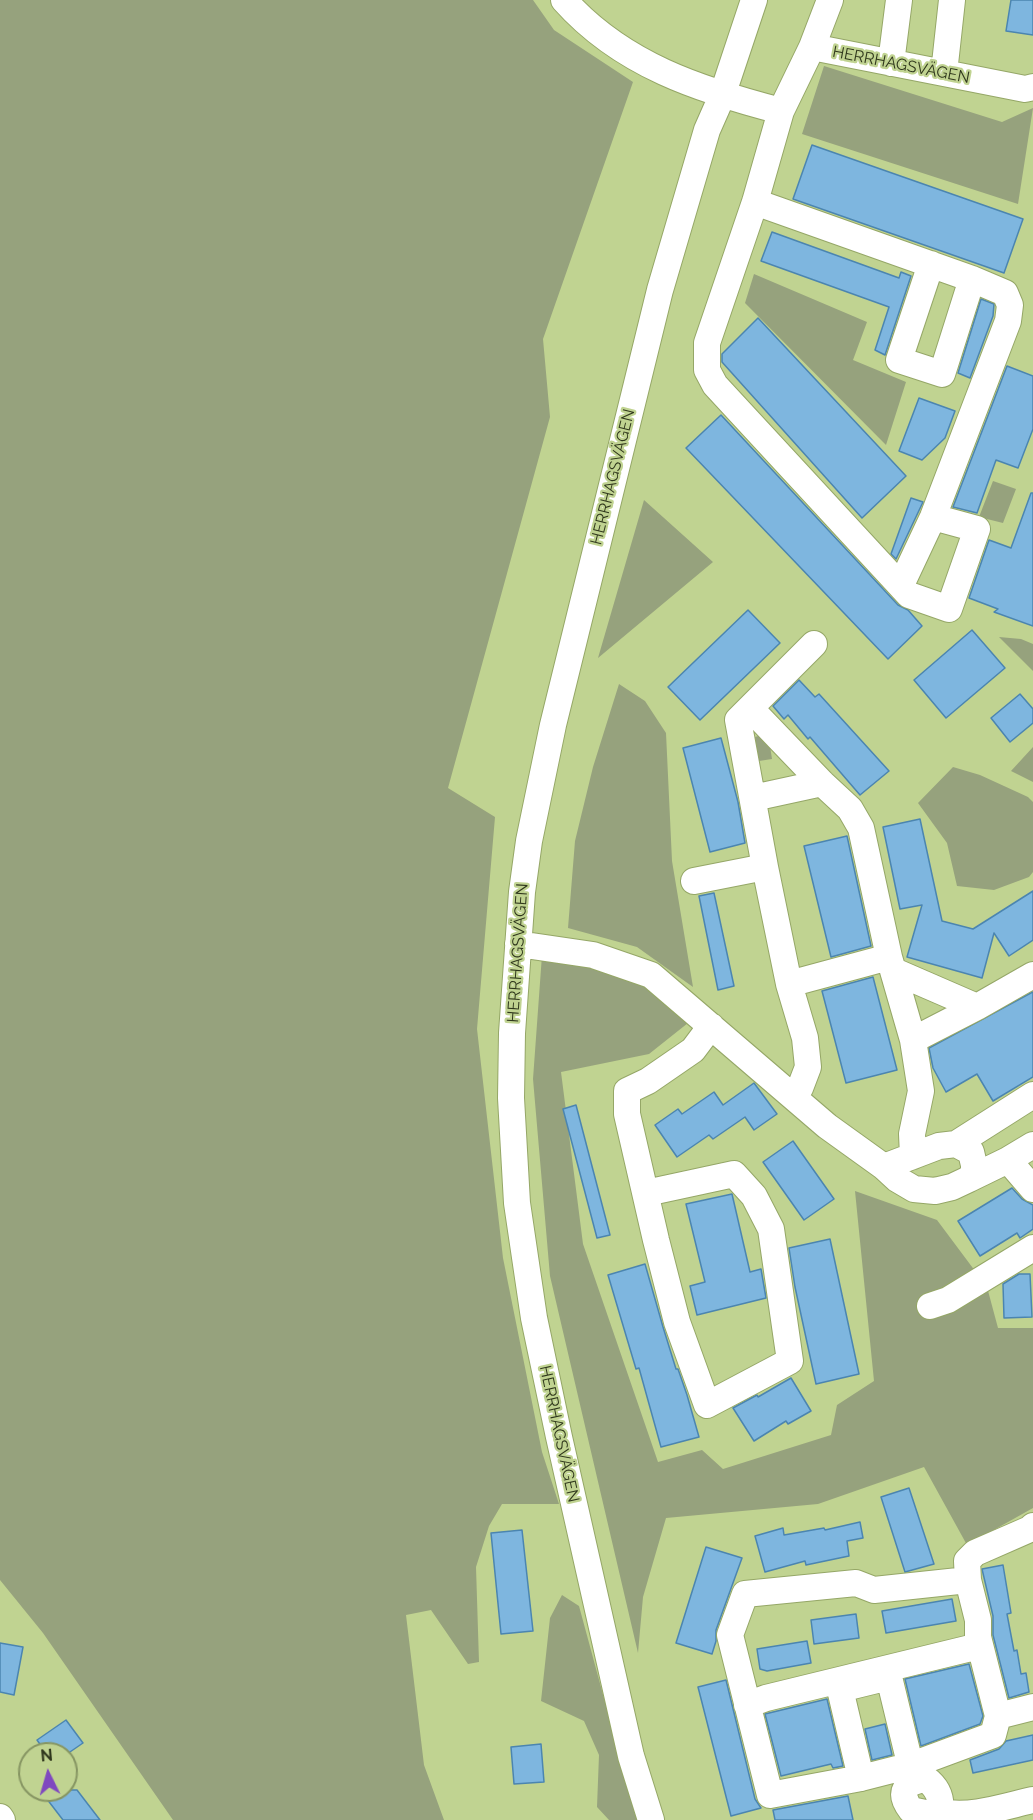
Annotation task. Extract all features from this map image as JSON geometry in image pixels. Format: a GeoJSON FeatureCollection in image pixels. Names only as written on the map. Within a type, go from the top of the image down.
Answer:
{"type":"FeatureCollection","features":[{"type":"Feature","properties":{"kind":"street"},"geometry":{"type":"LineString","coordinates":[[564,0],[614,45],[634,58],[722,96],[781,111]]}},
{"type":"Feature","properties":{"kind":"street","name":"HERRHAGSVÄGEN"},"geometry":{"type":"LineString","coordinates":[[651,1820],[631,1756],[534,1318],[518,1203],[511,1098],[512,1033],[522,892],[529,842],[553,725],[660,290],[707,130],[722,96],[754,0]]}},
{"type":"Feature","properties":{"kind":"street"},"geometry":{"type":"LineString","coordinates":[[812,47],[830,0]]}},
{"type":"Feature","properties":{"kind":"street"},"geometry":{"type":"LineString","coordinates":[[891,63],[899,0]]}},
{"type":"Feature","properties":{"kind":"street"},"geometry":{"type":"LineString","coordinates":[[944,73],[952,0]]}},
{"type":"Feature","properties":{"kind":"street","name":"HERRHAGSVÄGEN"},"geometry":{"type":"LineString","coordinates":[[905,590],[715,385],[707,370],[707,343],[754,202],[781,111],[812,47],[1029,88]]}},
{"type":"Feature","properties":{"kind":"street"},"geometry":{"type":"LineString","coordinates":[[754,202],[931,264],[1005,293],[1010,305],[1008,321],[905,590],[949,609],[976,529],[933,517]]}},
{"type":"Feature","properties":{"kind":"street"},"geometry":{"type":"LineString","coordinates":[[931,264],[900,360],[942,374],[972,279]]}},
{"type":"Feature","properties":{"kind":"street"},"geometry":{"type":"LineString","coordinates":[[792,1094],[800,1088],[808,1067],[805,1038],[789,984],[738,720],[814,644]]}},
{"type":"Feature","properties":{"kind":"street"},"geometry":{"type":"LineString","coordinates":[[750,708],[850,809],[861,828],[891,964],[913,1040],[921,1091],[912,1134],[913,1156]]}},
{"type":"Feature","properties":{"kind":"street"},"geometry":{"type":"LineString","coordinates":[[753,798],[822,783]]}},
{"type":"Feature","properties":{"kind":"street"},"geometry":{"type":"LineString","coordinates":[[694,881],[765,867]]}},
{"type":"Feature","properties":{"kind":"street"},"geometry":{"type":"LineString","coordinates":[[518,944],[593,955],[651,975],[827,1126],[897,1179],[914,1189],[934,1191],[952,1188],[1033,1145]]}},
{"type":"Feature","properties":{"kind":"street"},"geometry":{"type":"LineString","coordinates":[[789,984],[891,964],[977,1007]]}},
{"type":"Feature","properties":{"kind":"street"},"geometry":{"type":"LineString","coordinates":[[913,1040],[1033,975]]}},
{"type":"Feature","properties":{"kind":"street"},"geometry":{"type":"LineString","coordinates":[[646,1193],[734,1174],[754,1196],[771,1229],[790,1361],[706,1405],[678,1322],[646,1193],[627,1114],[627,1091],[648,1081],[693,1050],[711,1026]]}},
{"type":"Feature","properties":{"kind":"street"},"geometry":{"type":"LineString","coordinates":[[884,1167],[939,1146],[956,1144],[1033,1095]]}},
{"type":"Feature","properties":{"kind":"street"},"geometry":{"type":"LineString","coordinates":[[956,1144],[971,1152],[974,1158],[974,1172],[969,1179]]}},
{"type":"Feature","properties":{"kind":"street"},"geometry":{"type":"LineString","coordinates":[[1008,1160],[1033,1190]]}},
{"type":"Feature","properties":{"kind":"street"},"geometry":{"type":"LineString","coordinates":[[930,1306],[948,1300],[1033,1248]]}},
{"type":"Feature","properties":{"kind":"street"},"geometry":{"type":"LineString","coordinates":[[968,1580],[874,1590],[855,1583],[745,1594],[730,1635],[770,1795],[861,1778],[913,1773],[993,1735],[998,1716],[979,1646],[978,1620],[968,1580],[967,1561],[975,1553],[1033,1526]]}},
{"type":"Feature","properties":{"kind":"street"},"geometry":{"type":"LineString","coordinates":[[747,1705],[766,1698],[979,1646]]}},
{"type":"Feature","properties":{"kind":"street"},"geometry":{"type":"LineString","coordinates":[[861,1778],[840,1689],[889,1677],[913,1773]]}},
{"type":"Feature","properties":{"kind":"street"},"geometry":{"type":"LineString","coordinates":[[998,1716],[1033,1707]]}},
{"type":"Feature","properties":{"kind":"street"},"geometry":{"type":"LineString","coordinates":[[913,1773],[934,1785],[939,1795],[933,1813],[957,1815],[978,1813],[1033,1800]]}},
{"type":"Feature","properties":{"kind":"green space"},"geometry":{"type":"Polygon","coordinates":[[[0,0],[533,0],[554,30],[633,82],[543,339],[550,417],[448,788],[495,817],[477,1029],[503,1258],[542,1452],[559,1504],[502,1504],[489,1526],[476,1567],[479,1662],[468,1664],[431,1610],[406,1615],[424,1765],[444,1820],[173,1820],[43,1633],[0,1580],[0,0]]]}},
{"type":"Feature","properties":{"kind":"green space"},"geometry":{"type":"Polygon","coordinates":[[[824,66],[1002,122],[1033,108],[1018,204],[802,134],[824,66]]]}},
{"type":"Feature","properties":{"kind":"green space"},"geometry":{"type":"Polygon","coordinates":[[[754,274],[867,322],[853,360],[906,382],[886,445],[745,303],[754,274]]]}},
{"type":"Feature","properties":{"kind":"green space"},"geometry":{"type":"Polygon","coordinates":[[[993,481],[1016,489],[1003,523],[979,517],[993,481]]]}},
{"type":"Feature","properties":{"kind":"green space"},"geometry":{"type":"Polygon","coordinates":[[[644,500],[713,562],[598,658],[644,500]]]}},
{"type":"Feature","properties":{"kind":"green space"},"geometry":{"type":"Polygon","coordinates":[[[999,637],[1021,639],[1033,644],[1033,671],[999,637]]]}},
{"type":"Feature","properties":{"kind":"green space"},"geometry":{"type":"Polygon","coordinates":[[[619,684],[645,701],[666,733],[672,861],[693,987],[637,947],[568,928],[575,841],[593,767],[619,684]]]}},
{"type":"Feature","properties":{"kind":"green space"},"geometry":{"type":"Polygon","coordinates":[[[768,733],[772,759],[759,761],[755,737],[768,733]]]}},
{"type":"Feature","properties":{"kind":"green space"},"geometry":{"type":"Polygon","coordinates":[[[1033,747],[1033,782],[1011,771],[1033,747]]]}},
{"type":"Feature","properties":{"kind":"green space"},"geometry":{"type":"Polygon","coordinates":[[[953,767],[980,775],[1028,797],[1033,802],[1033,872],[1029,877],[994,890],[957,886],[947,843],[918,803],[953,767]]]}},
{"type":"Feature","properties":{"kind":"green space"},"geometry":{"type":"Polygon","coordinates":[[[542,955],[617,966],[658,989],[688,1023],[649,1054],[561,1072],[583,1244],[658,1462],[702,1450],[723,1469],[831,1435],[837,1405],[874,1381],[855,1191],[937,1220],[987,1287],[998,1328],[1033,1328],[1033,1508],[967,1545],[924,1467],[818,1504],[666,1518],[643,1597],[638,1653],[550,1276],[533,1079],[542,955]]]}},
{"type":"Feature","properties":{"kind":"green space"},"geometry":{"type":"Polygon","coordinates":[[[562,1595],[579,1606],[637,1820],[609,1820],[597,1807],[599,1755],[584,1721],[541,1701],[550,1618],[562,1595]]]}},
{"type":"Feature","properties":{"kind":"building"},"geometry":{"type":"Polygon","coordinates":[[[1011,0],[1033,0],[1033,35],[1006,31],[1011,0]]]}},
{"type":"Feature","properties":{"kind":"building"},"geometry":{"type":"Polygon","coordinates":[[[812,145],[1023,219],[1004,273],[793,199],[812,145]]]}},
{"type":"Feature","properties":{"kind":"building"},"geometry":{"type":"Polygon","coordinates":[[[772,232],[899,278],[901,272],[911,276],[885,355],[875,350],[889,307],[761,261],[772,232]]]}},
{"type":"Feature","properties":{"kind":"building"},"geometry":{"type":"Polygon","coordinates":[[[981,299],[994,304],[993,316],[970,378],[958,373],[981,299]]]}},
{"type":"Feature","properties":{"kind":"building"},"geometry":{"type":"Polygon","coordinates":[[[758,318],[906,476],[862,518],[722,362],[722,354],[758,318]]]}},
{"type":"Feature","properties":{"kind":"building"},"geometry":{"type":"Polygon","coordinates":[[[1007,366],[1033,376],[1033,429],[1018,468],[996,460],[977,513],[953,507],[1007,366]]]}},
{"type":"Feature","properties":{"kind":"building"},"geometry":{"type":"Polygon","coordinates":[[[919,398],[955,411],[945,438],[922,460],[899,451],[919,398]]]}},
{"type":"Feature","properties":{"kind":"building"},"geometry":{"type":"Polygon","coordinates":[[[721,415],[898,605],[908,610],[922,626],[888,659],[686,448],[721,415]]]}},
{"type":"Feature","properties":{"kind":"building"},"geometry":{"type":"Polygon","coordinates":[[[1031,493],[1033,493],[1033,626],[994,612],[998,609],[969,598],[989,540],[1011,548],[1031,493]]]}},
{"type":"Feature","properties":{"kind":"building"},"geometry":{"type":"Polygon","coordinates":[[[911,498],[923,502],[896,559],[891,554],[911,498]]]}},
{"type":"Feature","properties":{"kind":"building"},"geometry":{"type":"Polygon","coordinates":[[[748,610],[780,643],[700,720],[668,687],[748,610]]]}},
{"type":"Feature","properties":{"kind":"building"},"geometry":{"type":"Polygon","coordinates":[[[972,630],[1005,668],[946,718],[914,680],[972,630]]]}},
{"type":"Feature","properties":{"kind":"building"},"geometry":{"type":"Polygon","coordinates":[[[799,680],[815,697],[819,694],[889,771],[860,795],[810,737],[808,739],[788,715],[784,719],[773,706],[799,680]]]}},
{"type":"Feature","properties":{"kind":"building"},"geometry":{"type":"Polygon","coordinates":[[[1020,694],[1033,709],[1033,723],[1010,742],[991,718],[1020,694]]]}},
{"type":"Feature","properties":{"kind":"building"},"geometry":{"type":"Polygon","coordinates":[[[721,738],[738,802],[745,843],[710,852],[683,748],[721,738]]]}},
{"type":"Feature","properties":{"kind":"building"},"geometry":{"type":"Polygon","coordinates":[[[920,819],[942,921],[973,929],[1033,891],[1033,940],[1009,956],[994,933],[982,978],[907,957],[922,905],[900,909],[883,827],[920,819]]]}},
{"type":"Feature","properties":{"kind":"building"},"geometry":{"type":"Polygon","coordinates":[[[847,836],[871,946],[831,957],[804,846],[847,836]]]}},
{"type":"Feature","properties":{"kind":"building"},"geometry":{"type":"Polygon","coordinates":[[[714,893],[734,986],[718,990],[699,896],[714,893]]]}},
{"type":"Feature","properties":{"kind":"building"},"geometry":{"type":"Polygon","coordinates":[[[873,977],[897,1070],[846,1083],[822,991],[873,977]]]}},
{"type":"Feature","properties":{"kind":"building"},"geometry":{"type":"Polygon","coordinates":[[[1033,992],[1033,1077],[993,1101],[977,1074],[946,1092],[933,1068],[929,1048],[1033,992]]]}},
{"type":"Feature","properties":{"kind":"building"},"geometry":{"type":"Polygon","coordinates":[[[754,1083],[777,1114],[754,1130],[745,1117],[713,1139],[709,1135],[677,1157],[655,1125],[678,1109],[682,1114],[714,1092],[723,1105],[754,1083]]]}},
{"type":"Feature","properties":{"kind":"building"},"geometry":{"type":"Polygon","coordinates":[[[576,1105],[610,1235],[597,1238],[563,1109],[576,1105]]]}},
{"type":"Feature","properties":{"kind":"building"},"geometry":{"type":"Polygon","coordinates":[[[793,1141],[834,1199],[804,1220],[763,1162],[793,1141]]]}},
{"type":"Feature","properties":{"kind":"building"},"geometry":{"type":"Polygon","coordinates":[[[1012,1188],[1022,1199],[1033,1205],[1033,1229],[1020,1238],[1017,1233],[980,1256],[958,1221],[1012,1188]]]}},
{"type":"Feature","properties":{"kind":"building"},"geometry":{"type":"Polygon","coordinates":[[[732,1194],[750,1272],[761,1269],[766,1298],[697,1315],[690,1286],[705,1282],[686,1204],[732,1194]]]}},
{"type":"Feature","properties":{"kind":"building"},"geometry":{"type":"Polygon","coordinates":[[[830,1239],[859,1374],[816,1384],[789,1248],[830,1239]]]}},
{"type":"Feature","properties":{"kind":"building"},"geometry":{"type":"Polygon","coordinates":[[[645,1264],[699,1437],[661,1447],[639,1368],[636,1369],[608,1275],[645,1264]]]}},
{"type":"Feature","properties":{"kind":"building"},"geometry":{"type":"Polygon","coordinates":[[[1019,1274],[1030,1274],[1032,1317],[1004,1318],[1003,1284],[1019,1274]]]}},
{"type":"Feature","properties":{"kind":"building"},"geometry":{"type":"Polygon","coordinates":[[[791,1378],[811,1411],[788,1424],[786,1421],[754,1441],[733,1408],[791,1378]]]}},
{"type":"Feature","properties":{"kind":"building"},"geometry":{"type":"Polygon","coordinates":[[[909,1488],[934,1564],[905,1572],[881,1497],[909,1488]]]}},
{"type":"Feature","properties":{"kind":"building"},"geometry":{"type":"Polygon","coordinates":[[[860,1522],[863,1538],[847,1541],[849,1556],[806,1565],[805,1561],[765,1572],[755,1536],[783,1528],[784,1535],[824,1528],[825,1530],[860,1522]]]}},
{"type":"Feature","properties":{"kind":"building"},"geometry":{"type":"Polygon","coordinates":[[[522,1530],[533,1631],[501,1634],[491,1533],[522,1530]]]}},
{"type":"Feature","properties":{"kind":"building"},"geometry":{"type":"Polygon","coordinates":[[[706,1547],[742,1558],[716,1630],[716,1641],[712,1654],[676,1643],[706,1547]]]}},
{"type":"Feature","properties":{"kind":"building"},"geometry":{"type":"Polygon","coordinates":[[[1003,1565],[1011,1613],[1007,1614],[1014,1651],[1017,1650],[1021,1674],[1026,1673],[1029,1692],[1009,1698],[993,1635],[993,1616],[982,1569],[1003,1565]]]}},
{"type":"Feature","properties":{"kind":"building"},"geometry":{"type":"Polygon","coordinates":[[[952,1599],[956,1621],[886,1633],[882,1611],[952,1599]]]}},
{"type":"Feature","properties":{"kind":"building"},"geometry":{"type":"Polygon","coordinates":[[[856,1614],[859,1638],[814,1644],[811,1620],[856,1614]]]}},
{"type":"Feature","properties":{"kind":"building"},"geometry":{"type":"Polygon","coordinates":[[[807,1641],[811,1663],[767,1671],[760,1669],[757,1649],[807,1641]]]}},
{"type":"Feature","properties":{"kind":"building"},"geometry":{"type":"Polygon","coordinates":[[[0,1643],[23,1647],[14,1695],[0,1692],[0,1643]]]}},
{"type":"Feature","properties":{"kind":"building"},"geometry":{"type":"Polygon","coordinates":[[[969,1664],[983,1716],[980,1724],[921,1746],[905,1679],[969,1664]]]}},
{"type":"Feature","properties":{"kind":"building"},"geometry":{"type":"Polygon","coordinates":[[[726,1680],[755,1799],[761,1808],[731,1816],[698,1687],[726,1680]]]}},
{"type":"Feature","properties":{"kind":"building"},"geometry":{"type":"Polygon","coordinates":[[[827,1699],[843,1766],[833,1768],[831,1764],[781,1776],[765,1714],[827,1699]]]}},
{"type":"Feature","properties":{"kind":"building"},"geometry":{"type":"Polygon","coordinates":[[[66,1720],[83,1743],[78,1746],[78,1742],[38,1742],[37,1740],[66,1720]]]}},
{"type":"Feature","properties":{"kind":"building"},"geometry":{"type":"Polygon","coordinates":[[[885,1724],[892,1755],[872,1760],[865,1729],[885,1724]]]}},
{"type":"Feature","properties":{"kind":"building"},"geometry":{"type":"Polygon","coordinates":[[[1033,1735],[1033,1760],[973,1773],[970,1760],[999,1749],[1006,1741],[1033,1735]]]}},
{"type":"Feature","properties":{"kind":"building"},"geometry":{"type":"Polygon","coordinates":[[[541,1744],[544,1782],[514,1784],[511,1747],[541,1744]]]}},
{"type":"Feature","properties":{"kind":"building"},"geometry":{"type":"Polygon","coordinates":[[[78,1791],[100,1820],[63,1820],[49,1802],[78,1802],[78,1791]]]}},
{"type":"Feature","properties":{"kind":"building"},"geometry":{"type":"Polygon","coordinates":[[[848,1796],[853,1820],[775,1820],[773,1810],[848,1796]]]}}]}
